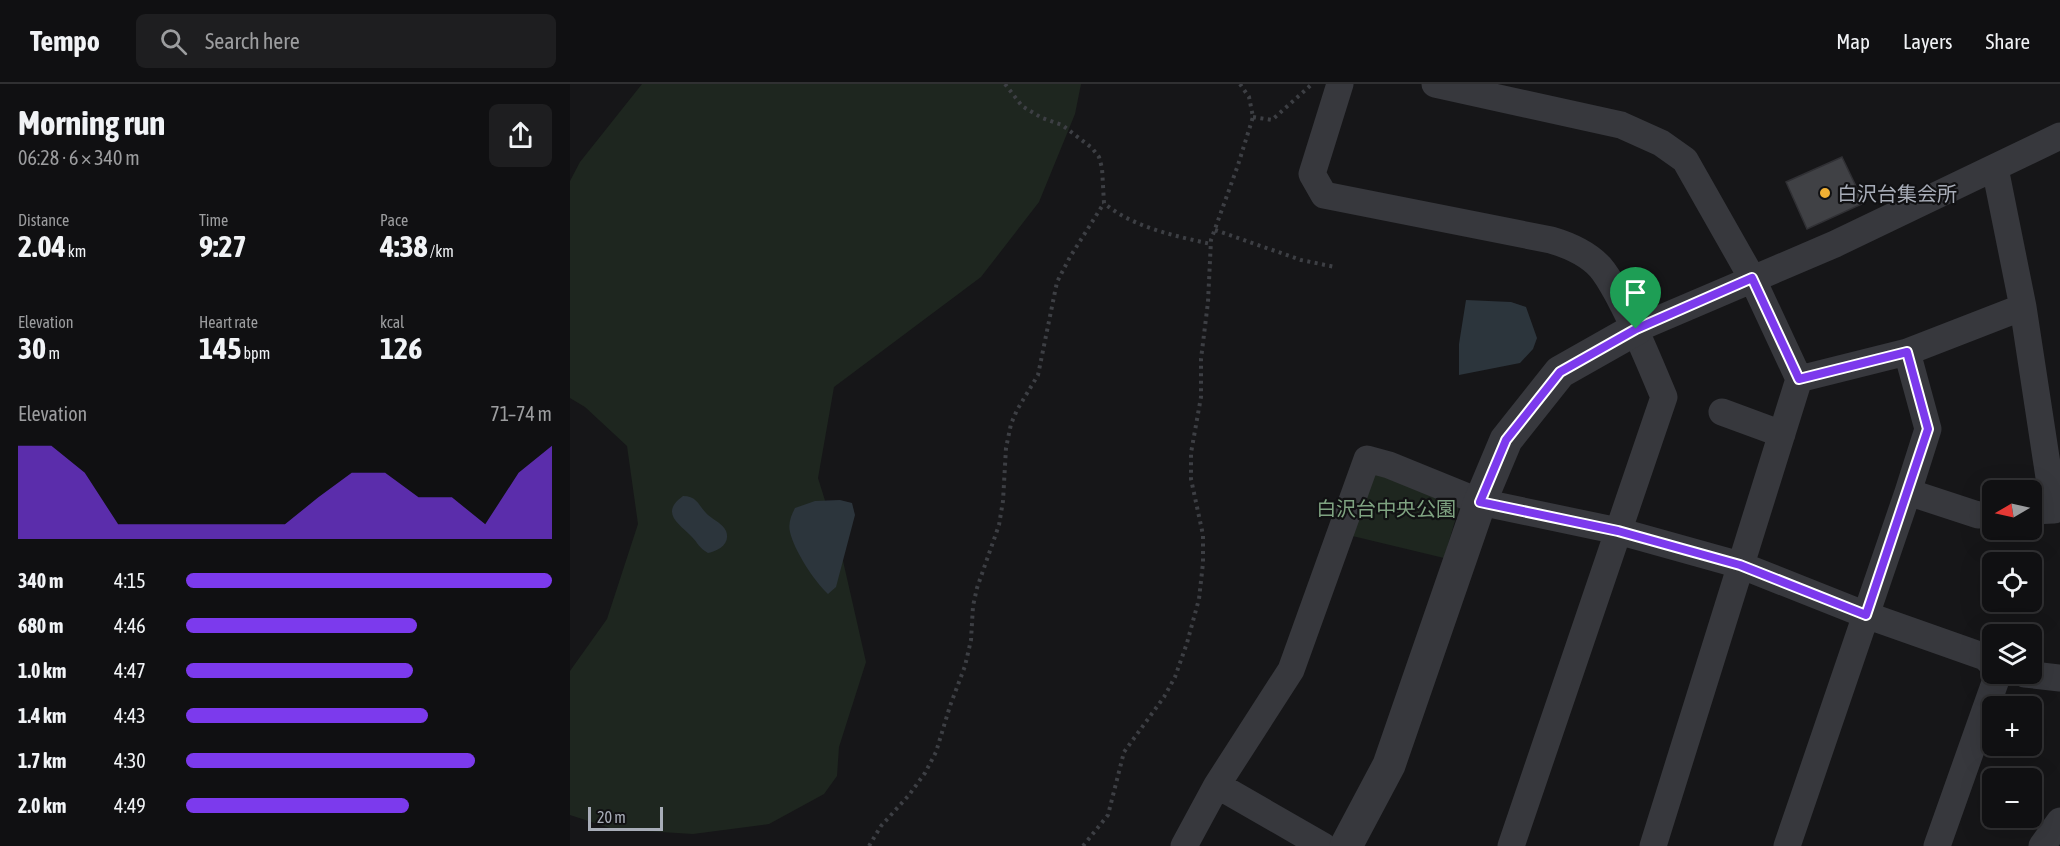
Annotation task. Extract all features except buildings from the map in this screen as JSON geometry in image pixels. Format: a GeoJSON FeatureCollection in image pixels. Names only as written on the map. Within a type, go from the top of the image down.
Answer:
{"type":"FeatureCollection","features":[{"type":"Feature","properties":{"kind":"street"},"geometry":{"type":"LineString","coordinates":[[1340,84],[1312,174],[1324,195],[1568,245],[1599,267],[1611,284],[1636,329],[1664,397],[1511,846]]}},
{"type":"Feature","properties":{"kind":"street"},"geometry":{"type":"LineString","coordinates":[[1435,84],[1480,89],[1621,125],[1661,143],[1685,160],[1752,278],[1799,379],[1653,846]]}},
{"type":"Feature","properties":{"kind":"street"},"geometry":{"type":"LineString","coordinates":[[1346,846],[1389,765],[1480,502],[1506,440],[1560,372],[1636,329],[1835,244],[2060,136]]}},
{"type":"Feature","properties":{"kind":"street"},"geometry":{"type":"LineString","coordinates":[[1995,168],[2023,307],[2054,510],[2042,511]]}},
{"type":"Feature","properties":{"kind":"street"},"geometry":{"type":"LineString","coordinates":[[1799,379],[1907,352],[2023,307]]}},
{"type":"Feature","properties":{"kind":"street"},"geometry":{"type":"LineString","coordinates":[[1787,846],[1928,429],[1907,352]]}},
{"type":"Feature","properties":{"kind":"street"},"geometry":{"type":"LineString","coordinates":[[1722,412],[1782,434]]}},
{"type":"Feature","properties":{"kind":"street"},"geometry":{"type":"LineString","coordinates":[[1184,846],[1217,785],[1291,670],[1367,459],[1389,465],[1480,502],[1618,531],[1740,565],[1866,615],[1982,656]]}},
{"type":"Feature","properties":{"kind":"street"},"geometry":{"type":"LineString","coordinates":[[1908,492],[1982,515]]}},
{"type":"Feature","properties":{"kind":"street"},"geometry":{"type":"LineString","coordinates":[[2042,676],[2060,678]]}},
{"type":"Feature","properties":{"kind":"street"},"geometry":{"type":"LineString","coordinates":[[1937,846],[1994,684]]}},
{"type":"Feature","properties":{"kind":"street"},"geometry":{"type":"LineString","coordinates":[[1217,785],[1323,846]]}},
{"type":"Feature","properties":{"kind":"street"},"geometry":{"type":"LineString","coordinates":[[2042,846],[2060,821]]}},
{"type":"Feature","properties":{"kind":"path"},"geometry":{"type":"LineString","coordinates":[[869,846],[881,826],[925,773],[936,752],[965,666],[971,640],[973,606],[977,588],[999,525],[1003,501],[1006,448],[1011,424],[1038,375],[1057,282],[1104,203],[1102,168],[1099,157],[1092,148],[1062,125],[1042,118],[1022,106],[1005,84]]}},
{"type":"Feature","properties":{"kind":"path"},"geometry":{"type":"LineString","coordinates":[[1083,846],[1108,815],[1124,752],[1164,697],[1174,677],[1187,643],[1199,599],[1203,535],[1191,479],[1191,453],[1201,397],[1201,358],[1208,302],[1211,244],[1253,117],[1249,97],[1239,84]]}},
{"type":"Feature","properties":{"kind":"path"},"geometry":{"type":"LineString","coordinates":[[1253,117],[1272,120],[1312,84]]}},
{"type":"Feature","properties":{"kind":"path"},"geometry":{"type":"LineString","coordinates":[[1104,203],[1138,223],[1174,236],[1211,244]]}},
{"type":"Feature","properties":{"kind":"path"},"geometry":{"type":"LineString","coordinates":[[1215,230],[1301,260],[1335,267]]}},
{"type":"Feature","properties":{"kind":"green space"},"geometry":{"type":"Polygon","coordinates":[[[642,84],[1081,84],[1075,114],[1039,202],[981,277],[834,387],[818,478],[841,552],[866,662],[839,747],[837,776],[824,794],[769,824],[693,834],[613,829],[570,815],[570,671],[607,619],[638,524],[627,446],[585,407],[570,398],[570,181],[580,162],[642,84]]]}},
{"type":"Feature","properties":{"kind":"green space","name":"白沢台中央公園"},"geometry":{"type":"Polygon","coordinates":[[[1367,459],[1460,504],[1444,558],[1340,533],[1367,459]]]}},
{"type":"Feature","properties":{"kind":"shaded area"},"geometry":{"type":"Polygon","coordinates":[[[1466,300],[1511,302],[1526,307],[1537,338],[1533,349],[1520,363],[1459,375],[1459,344],[1466,300]]]}},
{"type":"Feature","properties":{"kind":"shaded area"},"geometry":{"type":"Polygon","coordinates":[[[683,496],[695,500],[725,529],[727,540],[716,551],[708,553],[705,551],[674,518],[673,508],[683,496]]]}},
{"type":"Feature","properties":{"kind":"shaded area"},"geometry":{"type":"Polygon","coordinates":[[[840,500],[852,503],[855,515],[836,587],[828,594],[805,565],[789,529],[795,508],[815,501],[840,500]]]}},
{"type":"Feature","properties":{"kind":"place","name":"白沢台集会所"},"geometry":{"type":"Point","coordinates":[1825,193]}},
{"type":"Feature","properties":{"kind":"route"},"geometry":{"type":"LineString","coordinates":[[1752,278],[1799,379],[1907,352],[1928,429],[1866,615],[1740,565],[1618,531],[1480,502],[1506,440],[1560,372],[1636,329],[1752,278]]}}]}
